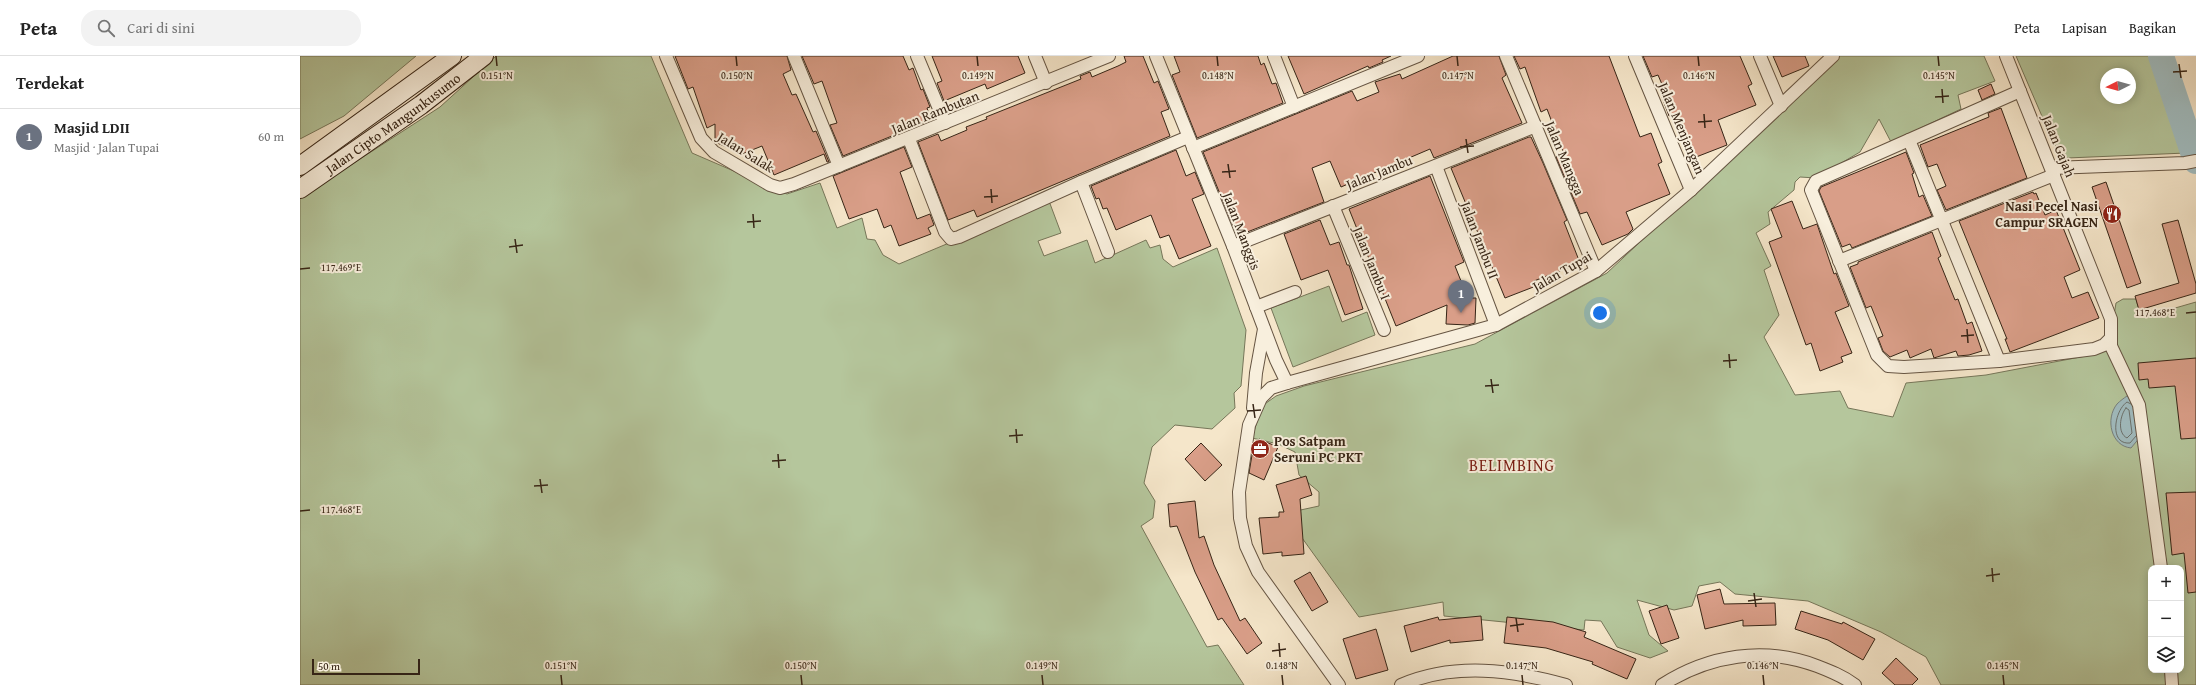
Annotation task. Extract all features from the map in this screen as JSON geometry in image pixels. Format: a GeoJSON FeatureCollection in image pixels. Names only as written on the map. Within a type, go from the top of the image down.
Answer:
{"type":"FeatureCollection","features":[{"type":"Feature","properties":{"kind":"street","name":"Jalan Cipto Mangunkusumo"},"geometry":{"type":"LineString","coordinates":[[300,166],[356,127],[452,56]]}},
{"type":"Feature","properties":{"kind":"street","name":"Jalan Cipto Mangunkusumo"},"geometry":{"type":"LineString","coordinates":[[300,189],[421,105],[484,56]]}},
{"type":"Feature","properties":{"kind":"street","name":"Jalan Salak"},"geometry":{"type":"LineString","coordinates":[[666,56],[701,138],[714,152],[761,180],[780,188],[839,166]]}},
{"type":"Feature","properties":{"kind":"street"},"geometry":{"type":"LineString","coordinates":[[794,56],[839,166]]}},
{"type":"Feature","properties":{"kind":"street"},"geometry":{"type":"LineString","coordinates":[[917,56],[945,123]]}},
{"type":"Feature","properties":{"kind":"street"},"geometry":{"type":"LineString","coordinates":[[1035,56],[1046,83]]}},
{"type":"Feature","properties":{"kind":"street","name":"Jalan Rambutan"},"geometry":{"type":"LineString","coordinates":[[839,166],[1046,83],[1108,56]]}},
{"type":"Feature","properties":{"kind":"street","name":"Jalan Manggis"},"geometry":{"type":"LineString","coordinates":[[1156,56],[1233,246],[1264,329],[1287,383]]}},
{"type":"Feature","properties":{"kind":"street"},"geometry":{"type":"LineString","coordinates":[[1274,56],[1294,107]]}},
{"type":"Feature","properties":{"kind":"street"},"geometry":{"type":"LineString","coordinates":[[1193,148],[1294,107],[1392,61],[1418,56]]}},
{"type":"Feature","properties":{"kind":"street","name":"Jalan Mangga"},"geometry":{"type":"LineString","coordinates":[[1506,56],[1596,271]]}},
{"type":"Feature","properties":{"kind":"street","name":"Jalan Menjangan"},"geometry":{"type":"LineString","coordinates":[[1635,56],[1691,190]]}},
{"type":"Feature","properties":{"kind":"street"},"geometry":{"type":"LineString","coordinates":[[1760,56],[1781,106]]}},
{"type":"Feature","properties":{"kind":"street","name":"Jalan Tupai"},"geometry":{"type":"LineString","coordinates":[[1253,415],[1261,398],[1271,388],[1496,325],[1596,271],[1691,190],[1833,56]]}},
{"type":"Feature","properties":{"kind":"street","name":"Jalan Gajah"},"geometry":{"type":"LineString","coordinates":[[2006,56],[2111,319],[2110,339]]}},
{"type":"Feature","properties":{"kind":"street"},"geometry":{"type":"LineString","coordinates":[[2020,91],[1816,181],[1812,185],[1811,190],[1877,355],[1888,366],[1904,367],[2000,361],[2094,349],[2110,339],[2119,365],[2139,405],[2160,565]]}},
{"type":"Feature","properties":{"kind":"street","name":"Jalan Jambu"},"geometry":{"type":"LineString","coordinates":[[1233,246],[1536,126]]}},
{"type":"Feature","properties":{"kind":"street"},"geometry":{"type":"LineString","coordinates":[[909,139],[945,232],[950,238],[959,237],[1081,182],[1188,137]]}},
{"type":"Feature","properties":{"kind":"street"},"geometry":{"type":"LineString","coordinates":[[1909,140],[2000,361]]}},
{"type":"Feature","properties":{"kind":"street"},"geometry":{"type":"LineString","coordinates":[[1839,261],[1942,221],[2053,171],[2190,162]]}},
{"type":"Feature","properties":{"kind":"street","name":"Jalan Jambu II"},"geometry":{"type":"LineString","coordinates":[[1436,166],[1496,325]]}},
{"type":"Feature","properties":{"kind":"street"},"geometry":{"type":"LineString","coordinates":[[1081,182],[1108,252]]}},
{"type":"Feature","properties":{"kind":"street","name":"Jalan Jambu I"},"geometry":{"type":"LineString","coordinates":[[1333,206],[1384,330]]}},
{"type":"Feature","properties":{"kind":"street"},"geometry":{"type":"LineString","coordinates":[[1256,307],[1295,292]]}},
{"type":"Feature","properties":{"kind":"street"},"geometry":{"type":"LineString","coordinates":[[1264,329],[1256,373],[1253,415],[1245,445],[1238,492],[1240,518],[1246,546],[1258,572],[1339,685]]}},
{"type":"Feature","properties":{"kind":"street"},"geometry":{"type":"LineString","coordinates":[[1662,685],[1695,667],[1726,658],[1755,655],[1785,657],[1804,661],[1834,672],[1855,685]]}},
{"type":"Feature","properties":{"kind":"street"},"geometry":{"type":"LineString","coordinates":[[1401,685],[1437,674],[1476,669],[1514,673],[1566,685]]}},
{"type":"Feature","properties":{"kind":"street"},"geometry":{"type":"LineString","coordinates":[[2171,673],[2172,685]]}},
{"type":"Feature","properties":{"kind":"green space"},"geometry":{"type":"Polygon","coordinates":[[[300,56],[416,56],[344,116],[300,139],[300,56]]]}},
{"type":"Feature","properties":{"kind":"green space"},"geometry":{"type":"Polygon","coordinates":[[[496,56],[651,56],[692,153],[787,194],[820,183],[837,228],[862,218],[867,239],[875,240],[883,255],[899,264],[1049,201],[1061,233],[1038,241],[1044,256],[1087,240],[1095,263],[1146,240],[1150,248],[1160,245],[1163,259],[1173,267],[1217,248],[1246,330],[1241,386],[1234,393],[1235,408],[1212,429],[1175,425],[1152,447],[1144,483],[1155,501],[1153,518],[1141,526],[1207,647],[1218,645],[1244,685],[300,685],[300,198],[440,107],[496,56]]]}},
{"type":"Feature","properties":{"kind":"green space"},"geometry":{"type":"Polygon","coordinates":[[[1838,56],[1984,56],[1995,81],[1958,95],[1961,109],[1891,142],[1879,119],[1860,152],[1816,178],[1800,177],[1795,182],[1794,190],[1768,212],[1770,224],[1756,233],[1771,266],[1764,270],[1779,315],[1764,337],[1795,395],[1840,391],[1848,408],[1893,417],[1906,383],[1986,375],[2096,354],[2110,339],[2116,303],[2123,299],[2136,299],[2139,310],[2142,309],[2144,317],[2196,302],[2196,685],[1941,685],[1926,657],[1881,632],[1808,601],[1735,594],[1720,582],[1699,586],[1692,606],[1674,610],[1637,600],[1649,635],[1668,651],[1650,658],[1617,647],[1601,621],[1585,620],[1584,630],[1444,616],[1443,602],[1359,617],[1292,524],[1296,511],[1319,506],[1319,492],[1299,475],[1295,452],[1278,444],[1252,438],[1262,406],[1276,396],[1304,386],[1475,344],[1607,273],[1838,56]]]}},
{"type":"Feature","properties":{"kind":"green space"},"geometry":{"type":"Polygon","coordinates":[[[2016,56],[2155,56],[2186,153],[2067,158],[2054,144],[2016,56]]]}},
{"type":"Feature","properties":{"kind":"green space"},"geometry":{"type":"Polygon","coordinates":[[[1329,286],[1342,322],[1367,312],[1375,335],[1293,367],[1271,308],[1329,286]]]}},
{"type":"Feature","properties":{"kind":"water"},"geometry":{"type":"Polygon","coordinates":[[[2127,396],[2137,403],[2141,436],[2131,448],[2124,446],[2119,442],[2112,431],[2111,424],[2113,410],[2117,404],[2127,396]]]}},
{"type":"Feature","properties":{"kind":"building"},"geometry":{"type":"Polygon","coordinates":[[[675,56],[787,56],[791,70],[783,74],[792,95],[796,94],[813,132],[816,131],[829,162],[827,162],[824,154],[774,175],[762,146],[742,154],[715,142],[715,124],[707,128],[693,87],[688,89],[675,56]]]}},
{"type":"Feature","properties":{"kind":"building"},"geometry":{"type":"Polygon","coordinates":[[[802,56],[903,56],[909,70],[913,68],[921,90],[923,89],[930,107],[927,108],[931,120],[843,156],[830,125],[837,123],[822,81],[814,84],[802,56]]]}},
{"type":"Feature","properties":{"kind":"building"},"geometry":{"type":"Polygon","coordinates":[[[932,56],[1018,56],[1025,73],[987,89],[985,84],[944,101],[937,83],[942,81],[932,56]]]}},
{"type":"Feature","properties":{"kind":"building"},"geometry":{"type":"Polygon","coordinates":[[[1124,56],[1143,56],[1154,83],[1158,81],[1169,109],[1161,112],[1170,136],[977,217],[974,210],[948,220],[918,142],[938,134],[941,141],[967,130],[966,127],[987,119],[986,117],[1081,79],[1080,76],[1090,72],[1092,77],[1118,66],[1126,62],[1124,56]]]}},
{"type":"Feature","properties":{"kind":"building"},"geometry":{"type":"Polygon","coordinates":[[[1174,56],[1258,56],[1261,65],[1264,63],[1272,84],[1276,83],[1283,103],[1197,138],[1172,75],[1180,72],[1174,56]]]}},
{"type":"Feature","properties":{"kind":"building"},"geometry":{"type":"Polygon","coordinates":[[[1288,56],[1391,56],[1382,60],[1383,62],[1369,68],[1368,66],[1304,94],[1288,56]]]}},
{"type":"Feature","properties":{"kind":"building"},"geometry":{"type":"Polygon","coordinates":[[[1453,56],[1499,56],[1506,75],[1502,78],[1522,123],[1434,158],[1430,149],[1341,187],[1330,161],[1312,168],[1324,202],[1237,236],[1203,152],[1352,91],[1357,101],[1379,92],[1375,82],[1400,74],[1402,79],[1453,56]]]}},
{"type":"Feature","properties":{"kind":"building"},"geometry":{"type":"Polygon","coordinates":[[[1514,56],[1609,56],[1640,137],[1651,133],[1662,162],[1658,164],[1670,194],[1626,212],[1633,229],[1628,234],[1602,245],[1587,212],[1580,214],[1556,157],[1564,154],[1547,109],[1541,112],[1525,67],[1520,69],[1514,56]]]}},
{"type":"Feature","properties":{"kind":"building"},"geometry":{"type":"Polygon","coordinates":[[[1643,56],[1740,56],[1752,84],[1748,86],[1756,105],[1718,120],[1727,145],[1691,159],[1672,115],[1669,116],[1662,97],[1667,96],[1658,75],[1652,77],[1643,56]]]}},
{"type":"Feature","properties":{"kind":"building"},"geometry":{"type":"Polygon","coordinates":[[[1773,56],[1805,56],[1809,66],[1782,77],[1773,56]]]}},
{"type":"Feature","properties":{"kind":"building"},"geometry":{"type":"Polygon","coordinates":[[[1991,84],[1995,94],[1982,100],[1978,90],[1991,84]]]}},
{"type":"Feature","properties":{"kind":"building"},"geometry":{"type":"Polygon","coordinates":[[[2001,108],[2027,178],[1946,210],[1937,190],[1946,186],[1937,164],[1928,167],[1920,145],[1989,117],[1988,113],[2001,108]]]}},
{"type":"Feature","properties":{"kind":"building"},"geometry":{"type":"Polygon","coordinates":[[[1531,137],[1543,163],[1567,220],[1564,222],[1580,263],[1534,281],[1536,286],[1505,298],[1451,168],[1531,137]]]}},
{"type":"Feature","properties":{"kind":"building"},"geometry":{"type":"Polygon","coordinates":[[[904,147],[912,167],[900,172],[917,219],[930,214],[934,225],[928,228],[931,234],[899,246],[891,225],[884,228],[877,209],[849,219],[833,176],[904,147]]]}},
{"type":"Feature","properties":{"kind":"building"},"geometry":{"type":"Polygon","coordinates":[[[1176,150],[1186,176],[1195,172],[1204,194],[1192,199],[1211,246],[1179,259],[1169,235],[1160,238],[1151,215],[1116,230],[1107,208],[1103,209],[1099,198],[1096,199],[1091,186],[1176,150]]]}},
{"type":"Feature","properties":{"kind":"building"},"geometry":{"type":"Polygon","coordinates":[[[1906,152],[1914,173],[1912,174],[1919,197],[1923,195],[1932,216],[1852,248],[1850,244],[1842,247],[1819,191],[1821,187],[1906,152]]]}},
{"type":"Feature","properties":{"kind":"building"},"geometry":{"type":"Polygon","coordinates":[[[1430,176],[1464,262],[1455,266],[1465,291],[1470,291],[1470,298],[1476,298],[1475,323],[1468,325],[1446,324],[1447,305],[1396,326],[1349,209],[1430,176]]]}},
{"type":"Feature","properties":{"kind":"building"},"geometry":{"type":"Polygon","coordinates":[[[2106,182],[2141,283],[2127,288],[2092,187],[2106,182]]]}},
{"type":"Feature","properties":{"kind":"building"},"geometry":{"type":"Polygon","coordinates":[[[2033,192],[2034,194],[2036,193],[2045,215],[2056,210],[2080,270],[2064,277],[2072,298],[2088,292],[2099,318],[2010,352],[2005,339],[2007,339],[1959,221],[2033,192]]]}},
{"type":"Feature","properties":{"kind":"building"},"geometry":{"type":"Polygon","coordinates":[[[1792,201],[1803,229],[1817,224],[1834,274],[1836,273],[1849,306],[1835,312],[1852,353],[1841,357],[1843,362],[1820,371],[1811,343],[1806,345],[1769,242],[1782,237],[1771,209],[1792,201]]]}},
{"type":"Feature","properties":{"kind":"building"},"geometry":{"type":"Polygon","coordinates":[[[1320,220],[1330,245],[1339,242],[1347,265],[1349,265],[1363,309],[1345,315],[1328,270],[1301,280],[1284,234],[1320,220]]]}},
{"type":"Feature","properties":{"kind":"building"},"geometry":{"type":"Polygon","coordinates":[[[2178,220],[2196,284],[2196,293],[2139,310],[2135,296],[2179,283],[2162,224],[2178,220]]]}},
{"type":"Feature","properties":{"kind":"building"},"geometry":{"type":"Polygon","coordinates":[[[1932,232],[1941,256],[1938,258],[1955,300],[1958,299],[1967,324],[1972,322],[1982,351],[1969,355],[1958,356],[1956,351],[1934,358],[1931,349],[1910,358],[1907,350],[1890,357],[1883,351],[1878,338],[1883,336],[1871,306],[1866,308],[1850,267],[1858,264],[1858,262],[1932,232]]]}},
{"type":"Feature","properties":{"kind":"building"},"geometry":{"type":"Polygon","coordinates":[[[2196,358],[2196,438],[2181,439],[2175,386],[2149,388],[2148,379],[2139,380],[2138,363],[2196,358]]]}},
{"type":"Feature","properties":{"kind":"building"},"geometry":{"type":"Polygon","coordinates":[[[1259,439],[1278,447],[1264,480],[1249,473],[1252,455],[1259,439]]]}},
{"type":"Feature","properties":{"kind":"building"},"geometry":{"type":"Polygon","coordinates":[[[1201,443],[1222,465],[1205,481],[1185,459],[1201,443]]]}},
{"type":"Feature","properties":{"kind":"building"},"geometry":{"type":"Polygon","coordinates":[[[1306,476],[1312,495],[1300,499],[1304,554],[1282,556],[1282,552],[1263,554],[1259,518],[1279,517],[1279,512],[1284,512],[1276,485],[1306,476]]]}},
{"type":"Feature","properties":{"kind":"building"},"geometry":{"type":"Polygon","coordinates":[[[2196,492],[2196,592],[2188,593],[2184,553],[2172,555],[2166,493],[2196,492]]]}},
{"type":"Feature","properties":{"kind":"building"},"geometry":{"type":"Polygon","coordinates":[[[1195,501],[1199,538],[1204,536],[1214,565],[1240,621],[1245,618],[1262,643],[1247,654],[1222,618],[1218,620],[1195,572],[1177,526],[1170,527],[1168,504],[1195,501]]]}},
{"type":"Feature","properties":{"kind":"building"},"geometry":{"type":"Polygon","coordinates":[[[1310,572],[1328,602],[1312,611],[1294,581],[1310,572]]]}},
{"type":"Feature","properties":{"kind":"building"},"geometry":{"type":"Polygon","coordinates":[[[1720,589],[1724,604],[1775,603],[1776,625],[1743,626],[1743,620],[1705,629],[1697,595],[1720,589]]]}},
{"type":"Feature","properties":{"kind":"building"},"geometry":{"type":"Polygon","coordinates":[[[1667,605],[1679,638],[1661,644],[1649,611],[1667,605]]]}},
{"type":"Feature","properties":{"kind":"building"},"geometry":{"type":"Polygon","coordinates":[[[1801,611],[1842,624],[1843,622],[1875,639],[1863,660],[1828,640],[1795,629],[1801,611]]]}},
{"type":"Feature","properties":{"kind":"building"},"geometry":{"type":"Polygon","coordinates":[[[1481,616],[1483,640],[1450,643],[1450,640],[1411,652],[1404,626],[1438,617],[1439,620],[1481,616]]]}},
{"type":"Feature","properties":{"kind":"building"},"geometry":{"type":"Polygon","coordinates":[[[1507,617],[1553,622],[1586,632],[1584,637],[1636,659],[1627,679],[1592,664],[1593,662],[1546,648],[1504,643],[1507,617]]]}},
{"type":"Feature","properties":{"kind":"building"},"geometry":{"type":"Polygon","coordinates":[[[1376,629],[1388,670],[1356,679],[1343,639],[1376,629]]]}},
{"type":"Feature","properties":{"kind":"building"},"geometry":{"type":"Polygon","coordinates":[[[1896,658],[1918,679],[1912,685],[1895,685],[1882,673],[1896,658]]]}},
{"type":"Feature","properties":{"kind":"waterway"},"geometry":{"type":"LineString","coordinates":[[2161,56],[2196,161]]}},
{"type":"Feature","properties":{"kind":"place","name":"Nasi Pecel Nasi Campur SRAGEN"},"geometry":{"type":"Point","coordinates":[2112,214]}},
{"type":"Feature","properties":{"kind":"place","name":"Masjid LDII"},"geometry":{"type":"Point","coordinates":[1461,313]}},
{"type":"Feature","properties":{"kind":"place","name":"Pos Satpam Seruni PC PKT"},"geometry":{"type":"Point","coordinates":[1260,449]}},
{"type":"Feature","properties":{"kind":"district","name":"BELIMBING"},"geometry":{"type":"Point","coordinates":[1512,465]}}]}
